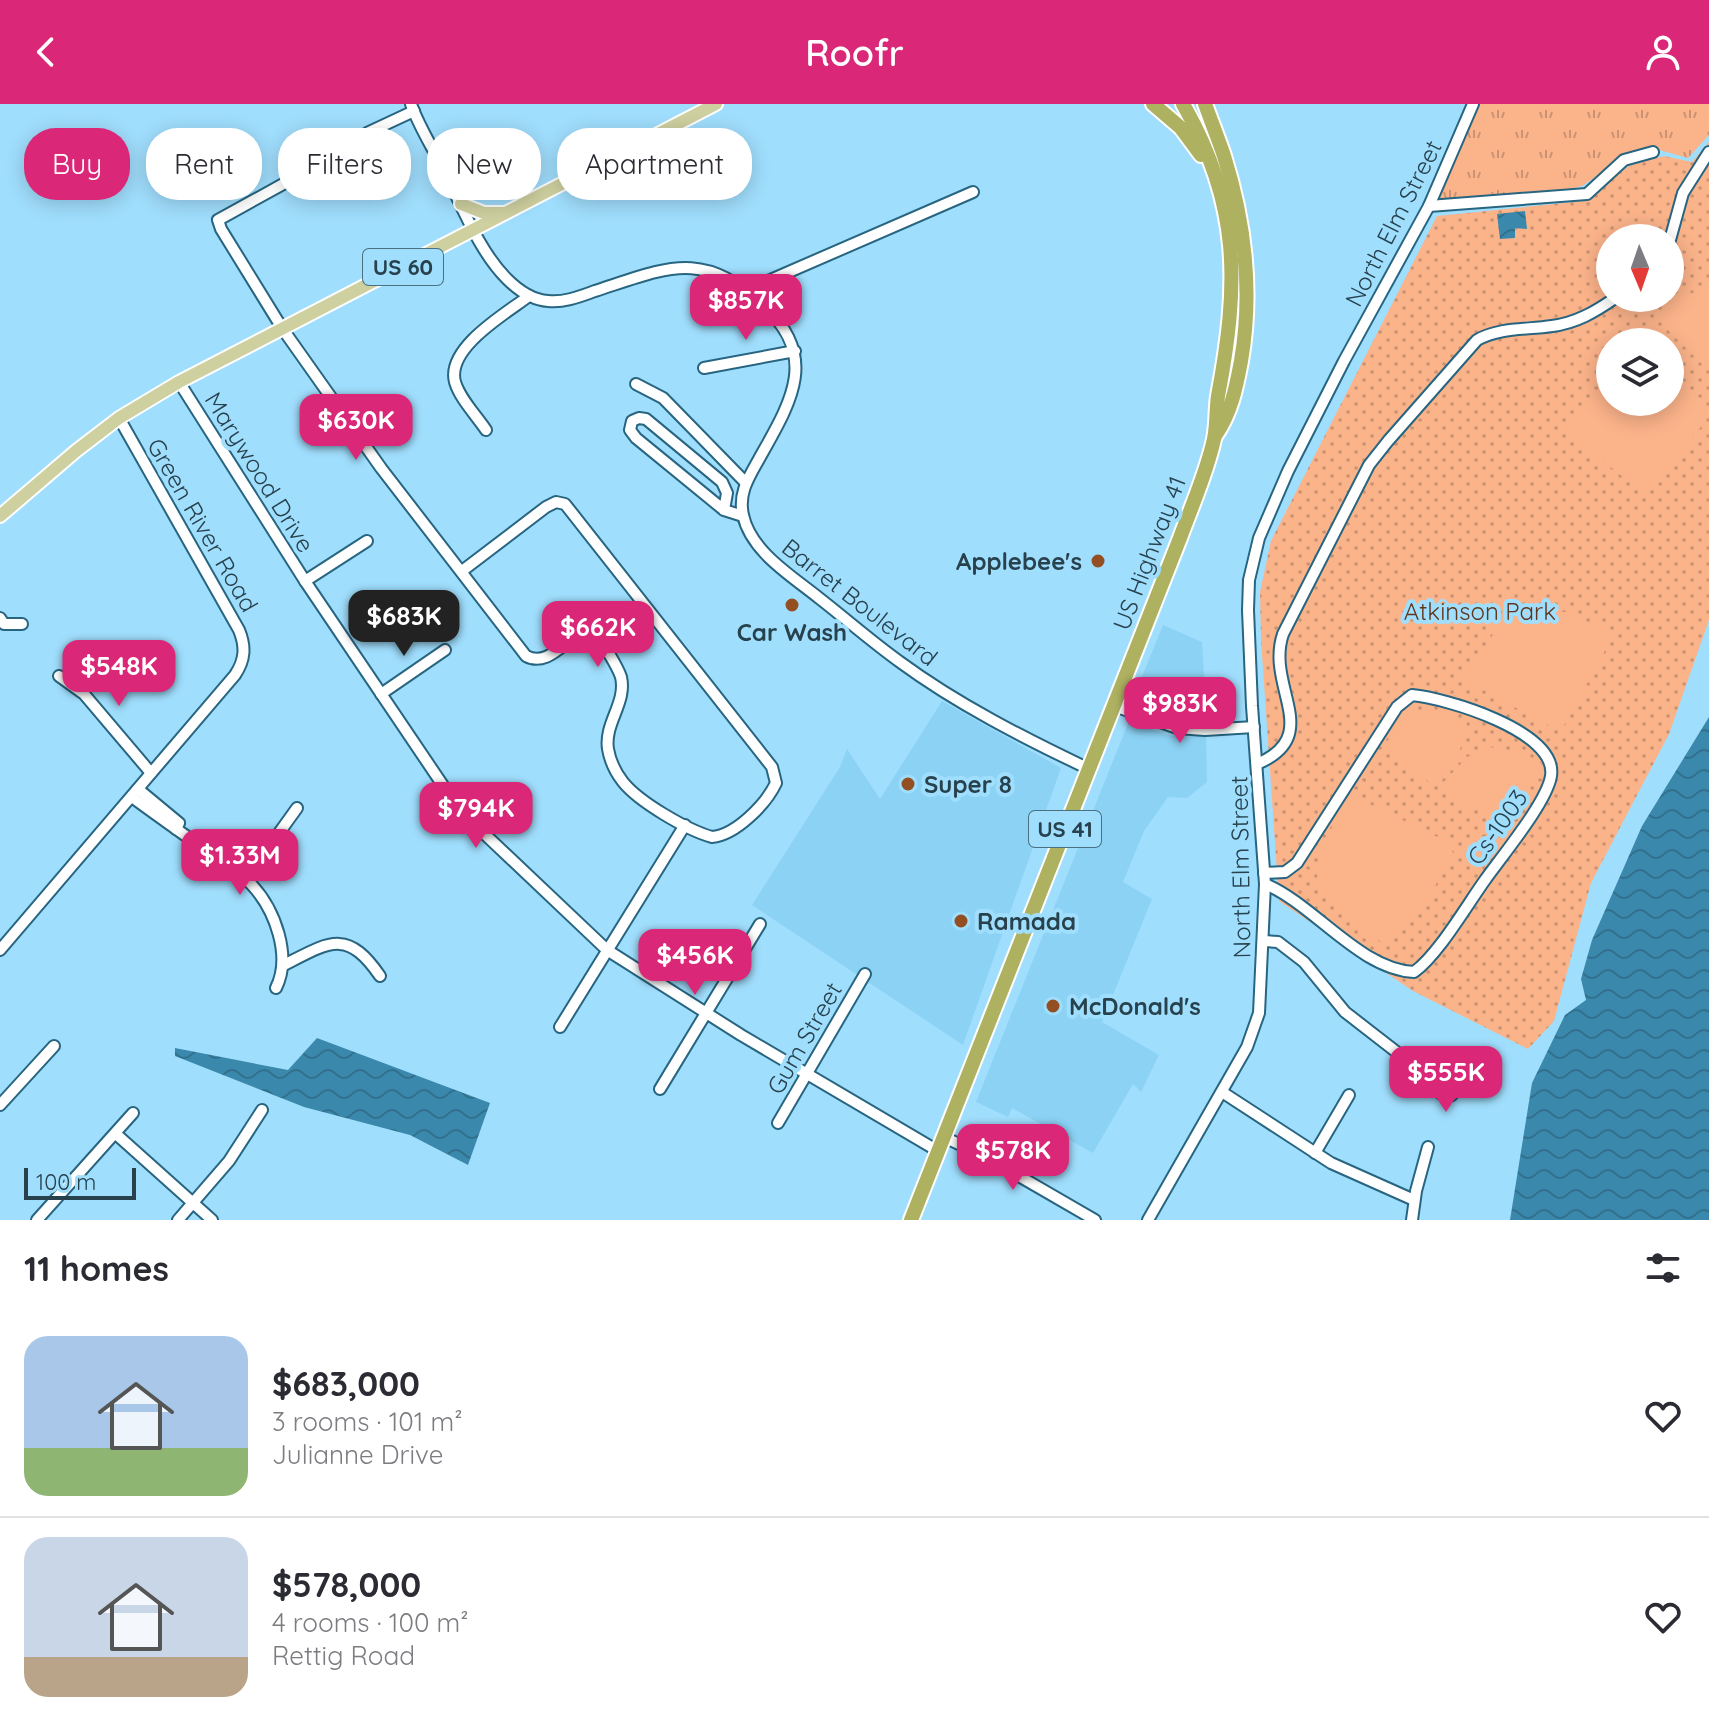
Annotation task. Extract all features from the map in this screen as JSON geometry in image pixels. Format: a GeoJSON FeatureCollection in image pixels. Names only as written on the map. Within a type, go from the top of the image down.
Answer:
{"type":"FeatureCollection","features":[{"type":"Feature","properties":{"kind":"highway"},"geometry":{"type":"LineString","coordinates":[[1153,104],[1192,141],[1220,186]]}},
{"type":"Feature","properties":{"kind":"highway","name":"US 41"},"geometry":{"type":"LineString","coordinates":[[1183,104],[1201,138],[1220,186],[1229,237],[1233,287],[1231,318],[1215,413],[1215,436]]}},
{"type":"Feature","properties":{"kind":"highway","name":"US 41"},"geometry":{"type":"LineString","coordinates":[[1202,104],[1232,183],[1243,230],[1247,312],[1234,394],[1215,436]]}},
{"type":"Feature","properties":{"kind":"highway","name":"US Highway 41"},"geometry":{"type":"LineString","coordinates":[[911,1220],[1196,496],[1215,436]]}},
{"type":"Feature","properties":{"kind":"main road","name":"US 60"},"geometry":{"type":"LineString","coordinates":[[687,117],[701,104]]}},
{"type":"Feature","properties":{"kind":"main road","name":"US 60"},"geometry":{"type":"LineString","coordinates":[[0,516],[119,418],[179,382],[716,104]]}},
{"type":"Feature","properties":{"kind":"main road"},"geometry":{"type":"LineString","coordinates":[[461,204],[484,213],[511,212]]}},
{"type":"Feature","properties":{"kind":"street","name":"North Elm Street"},"geometry":{"type":"LineString","coordinates":[[1148,1220],[1247,1047],[1259,1013],[1265,878],[1248,595],[1259,538],[1344,361],[1429,206],[1473,104]]}},
{"type":"Feature","properties":{"kind":"street"},"geometry":{"type":"LineString","coordinates":[[462,571],[553,503],[565,504],[775,772],[776,783],[770,793],[729,832],[712,837],[685,825],[630,790],[609,754],[608,738],[622,687],[620,673],[602,641],[584,632],[548,656],[532,659],[526,656],[381,468],[282,328],[218,220],[413,108],[474,231],[504,276],[529,296],[549,301],[567,300],[662,270],[692,267],[717,272],[751,294],[779,320],[795,351],[797,369],[794,388],[746,483],[742,498],[743,516],[724,510],[636,438],[630,430],[632,421],[646,419],[722,482],[727,493],[724,510]]}},
{"type":"Feature","properties":{"kind":"street"},"geometry":{"type":"LineString","coordinates":[[1429,206],[1587,194],[1624,160],[1653,152]]}},
{"type":"Feature","properties":{"kind":"street"},"geometry":{"type":"LineString","coordinates":[[1674,224],[1683,193],[1709,152]]}},
{"type":"Feature","properties":{"kind":"street"},"geometry":{"type":"LineString","coordinates":[[751,294],[768,281],[973,192]]}},
{"type":"Feature","properties":{"kind":"street"},"geometry":{"type":"LineString","coordinates":[[486,430],[458,390],[454,377],[456,360],[467,345],[529,296]]}},
{"type":"Feature","properties":{"kind":"street"},"geometry":{"type":"LineString","coordinates":[[1257,764],[1280,752],[1291,731],[1278,661],[1283,634],[1362,478],[1388,441],[1477,340],[1497,332],[1570,323],[1596,310]]}},
{"type":"Feature","properties":{"kind":"street"},"geometry":{"type":"LineString","coordinates":[[704,368],[795,351]]}},
{"type":"Feature","properties":{"kind":"street","name":"Marywood Drive"},"geometry":{"type":"LineString","coordinates":[[179,382],[305,581],[444,787],[467,816],[607,950],[705,1013],[806,1072],[941,1144],[986,1157],[1095,1220]]}},
{"type":"Feature","properties":{"kind":"street"},"geometry":{"type":"LineString","coordinates":[[636,384],[663,398],[746,483]]}},
{"type":"Feature","properties":{"kind":"street","name":"Green River Road"},"geometry":{"type":"LineString","coordinates":[[0,950],[235,675],[243,661],[244,648],[239,630],[119,418]]}},
{"type":"Feature","properties":{"kind":"street","name":"Barret Boulevard"},"geometry":{"type":"LineString","coordinates":[[743,516],[751,535],[773,560],[899,662],[1037,745],[1089,769]]}},
{"type":"Feature","properties":{"kind":"street"},"geometry":{"type":"LineString","coordinates":[[305,581],[367,541]]}},
{"type":"Feature","properties":{"kind":"street"},"geometry":{"type":"LineString","coordinates":[[0,618],[4,624],[22,624]]}},
{"type":"Feature","properties":{"kind":"street"},"geometry":{"type":"LineString","coordinates":[[381,694],[445,650]]}},
{"type":"Feature","properties":{"kind":"street"},"geometry":{"type":"LineString","coordinates":[[59,676],[84,694],[151,773]]}},
{"type":"Feature","properties":{"kind":"street","name":"Cs-1003"},"geometry":{"type":"LineString","coordinates":[[1412,695],[1450,703],[1496,720],[1535,743],[1551,764],[1550,781],[1540,802],[1461,915],[1414,972],[1380,962],[1265,878],[1285,872],[1297,863],[1397,707],[1412,695]]}},
{"type":"Feature","properties":{"kind":"street"},"geometry":{"type":"LineString","coordinates":[[1114,706],[1177,728],[1254,727]]}},
{"type":"Feature","properties":{"kind":"street"},"geometry":{"type":"LineString","coordinates":[[135,793],[179,823],[176,829],[246,879],[257,891],[272,918],[284,965],[276,988]]}},
{"type":"Feature","properties":{"kind":"street"},"geometry":{"type":"LineString","coordinates":[[246,879],[297,808]]}},
{"type":"Feature","properties":{"kind":"street"},"geometry":{"type":"LineString","coordinates":[[560,1027],[685,825]]}},
{"type":"Feature","properties":{"kind":"street"},"geometry":{"type":"LineString","coordinates":[[660,1089],[760,924]]}},
{"type":"Feature","properties":{"kind":"street"},"geometry":{"type":"LineString","coordinates":[[1263,941],[1278,942],[1304,962],[1339,1006],[1430,1078]]}},
{"type":"Feature","properties":{"kind":"street"},"geometry":{"type":"LineString","coordinates":[[284,965],[321,948],[341,944],[363,952],[380,976]]}},
{"type":"Feature","properties":{"kind":"street","name":"Gum Street"},"geometry":{"type":"LineString","coordinates":[[778,1123],[865,974]]}},
{"type":"Feature","properties":{"kind":"street"},"geometry":{"type":"LineString","coordinates":[[0,1105],[54,1046]]}},
{"type":"Feature","properties":{"kind":"street"},"geometry":{"type":"LineString","coordinates":[[0,1085],[10,1094]]}},
{"type":"Feature","properties":{"kind":"street"},"geometry":{"type":"LineString","coordinates":[[1222,1092],[1357,1177],[1414,1200]]}},
{"type":"Feature","properties":{"kind":"street"},"geometry":{"type":"LineString","coordinates":[[1315,1153],[1349,1095]]}},
{"type":"Feature","properties":{"kind":"street"},"geometry":{"type":"LineString","coordinates":[[178,1220],[237,1150],[262,1110]]}},
{"type":"Feature","properties":{"kind":"street"},"geometry":{"type":"LineString","coordinates":[[37,1220],[133,1113]]}},
{"type":"Feature","properties":{"kind":"street"},"geometry":{"type":"LineString","coordinates":[[116,1134],[212,1220]]}},
{"type":"Feature","properties":{"kind":"street"},"geometry":{"type":"LineString","coordinates":[[1412,1220],[1428,1147]]}},
{"type":"Feature","properties":{"kind":"shaded area"},"geometry":{"type":"Polygon","coordinates":[[[1163,625],[1202,642],[1207,726],[1175,723],[1130,706],[1163,625]]]}},
{"type":"Feature","properties":{"kind":"shaded area"},"geometry":{"type":"Polygon","coordinates":[[[942,701],[1061,768],[963,1045],[752,905],[840,767],[847,749],[880,799],[942,701]]]}},
{"type":"Feature","properties":{"kind":"shaded area"},"geometry":{"type":"Polygon","coordinates":[[[1129,721],[1167,735],[1184,737],[1206,734],[1207,782],[1187,798],[1168,797],[1144,831],[1123,882],[1152,899],[1102,1022],[1159,1055],[1141,1092],[1133,1084],[1093,1153],[1012,1108],[1008,1117],[976,1102],[1129,721]]]}},
{"type":"Feature","properties":{"kind":"green space"},"geometry":{"type":"Polygon","coordinates":[[[1480,104],[1709,104],[1709,135],[1688,158],[1652,148],[1609,168],[1582,186],[1566,190],[1435,201],[1480,104]]]}},
{"type":"Feature","properties":{"kind":"green space","name":"Atkinson Park"},"geometry":{"type":"Polygon","coordinates":[[[1709,142],[1709,620],[1669,734],[1591,883],[1554,1021],[1528,1049],[1413,991],[1279,901],[1260,592],[1271,541],[1437,216],[1584,201],[1630,165],[1664,156],[1692,162],[1709,142]]]}},
{"type":"Feature","properties":{"kind":"green space"},"geometry":{"type":"Polygon","coordinates":[[[1709,286],[1709,371],[1684,346],[1684,328],[1666,328],[1658,320],[1667,312],[1684,312],[1684,297],[1709,286]]]}},
{"type":"Feature","properties":{"kind":"green space"},"geometry":{"type":"Polygon","coordinates":[[[1684,393],[1709,408],[1709,416],[1655,488],[1647,490],[1637,488],[1562,429],[1596,397],[1596,416],[1684,416],[1684,393]]]}},
{"type":"Feature","properties":{"kind":"green space"},"geometry":{"type":"Polygon","coordinates":[[[1530,612],[1566,612],[1614,634],[1564,726],[1555,729],[1463,679],[1500,624],[1530,612]]]}},
{"type":"Feature","properties":{"kind":"green space"},"geometry":{"type":"Polygon","coordinates":[[[1420,710],[1436,710],[1467,724],[1451,767],[1429,782],[1383,747],[1405,717],[1420,710]]]}},
{"type":"Feature","properties":{"kind":"green space"},"geometry":{"type":"Polygon","coordinates":[[[1490,747],[1522,753],[1542,764],[1526,797],[1522,795],[1507,822],[1495,823],[1471,805],[1467,807],[1441,785],[1467,757],[1490,747]]]}},
{"type":"Feature","properties":{"kind":"green space"},"geometry":{"type":"Polygon","coordinates":[[[1349,794],[1450,843],[1454,856],[1429,895],[1387,946],[1351,921],[1316,883],[1323,845],[1349,794]]]}},
{"type":"Feature","properties":{"kind":"water"},"geometry":{"type":"Polygon","coordinates":[[[1525,211],[1527,229],[1515,228],[1515,238],[1500,239],[1497,214],[1525,211]]]}},
{"type":"Feature","properties":{"kind":"water"},"geometry":{"type":"Polygon","coordinates":[[[1709,717],[1709,1220],[1510,1220],[1532,1083],[1565,1015],[1586,1000],[1581,979],[1592,940],[1642,826],[1709,717]]]}},
{"type":"Feature","properties":{"kind":"water"},"geometry":{"type":"Polygon","coordinates":[[[317,1038],[490,1103],[468,1165],[410,1135],[304,1107],[175,1056],[175,1048],[288,1070],[317,1038]]]}},
{"type":"Feature","properties":{"kind":"place","name":"Applebee's"},"geometry":{"type":"Point","coordinates":[1098,561]}},
{"type":"Feature","properties":{"kind":"place","name":"Car Wash"},"geometry":{"type":"Point","coordinates":[792,605]}},
{"type":"Feature","properties":{"kind":"place","name":"Super 8"},"geometry":{"type":"Point","coordinates":[908,784]}},
{"type":"Feature","properties":{"kind":"place","name":"Ramada"},"geometry":{"type":"Point","coordinates":[961,921]}},
{"type":"Feature","properties":{"kind":"place","name":"McDonald's"},"geometry":{"type":"Point","coordinates":[1053,1006]}}]}
